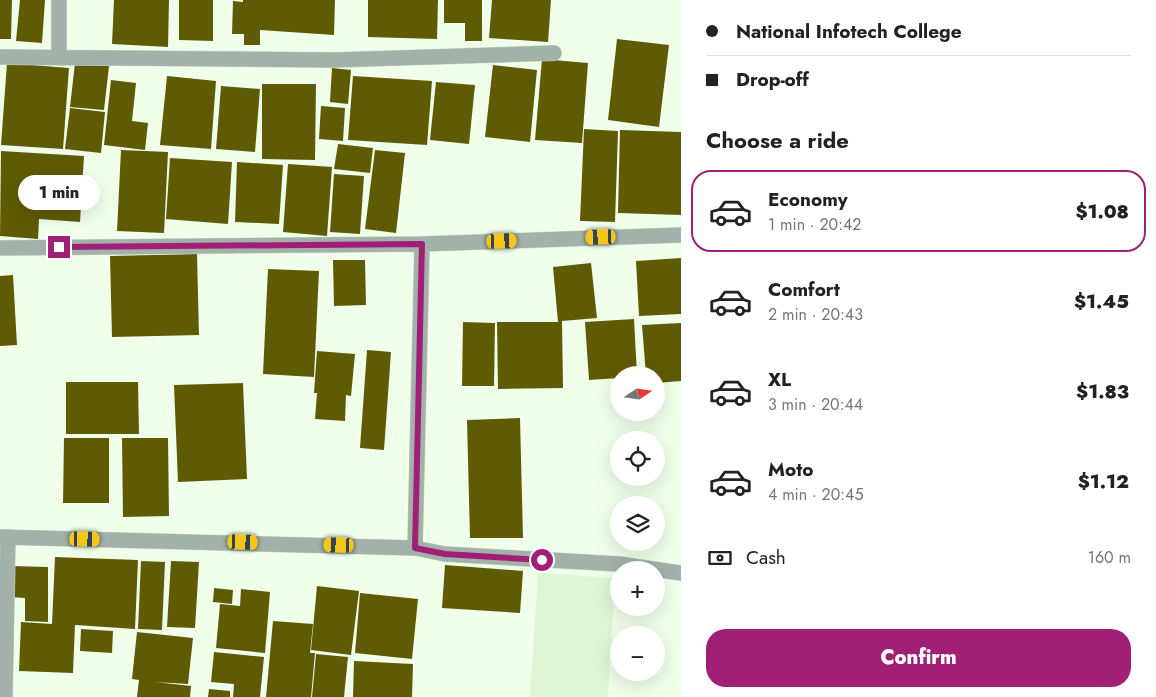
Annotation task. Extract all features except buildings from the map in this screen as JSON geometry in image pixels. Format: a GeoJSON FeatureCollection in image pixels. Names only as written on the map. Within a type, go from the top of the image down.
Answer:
{"type":"FeatureCollection","features":[{"type":"Feature","properties":{"kind":"street"},"geometry":{"type":"LineString","coordinates":[[59,0],[59,58]]}},
{"type":"Feature","properties":{"kind":"street"},"geometry":{"type":"LineString","coordinates":[[0,57],[334,60],[554,53]]}},
{"type":"Feature","properties":{"kind":"street"},"geometry":{"type":"LineString","coordinates":[[0,248],[422,244],[681,235]]}},
{"type":"Feature","properties":{"kind":"street"},"geometry":{"type":"LineString","coordinates":[[415,548],[422,244]]}},
{"type":"Feature","properties":{"kind":"street"},"geometry":{"type":"LineString","coordinates":[[5,697],[4,537],[415,548],[445,554],[619,564],[681,573]]}},
{"type":"Feature","properties":{"kind":"shaded area"},"geometry":{"type":"Polygon","coordinates":[[[538,573],[610,578],[610,616],[613,616],[612,626],[610,626],[608,697],[530,697],[538,573]]]}},
{"type":"Feature","properties":{"kind":"route"},"geometry":{"type":"LineString","coordinates":[[59,247],[337,243],[422,244],[415,548],[445,554],[542,560]]}}]}
